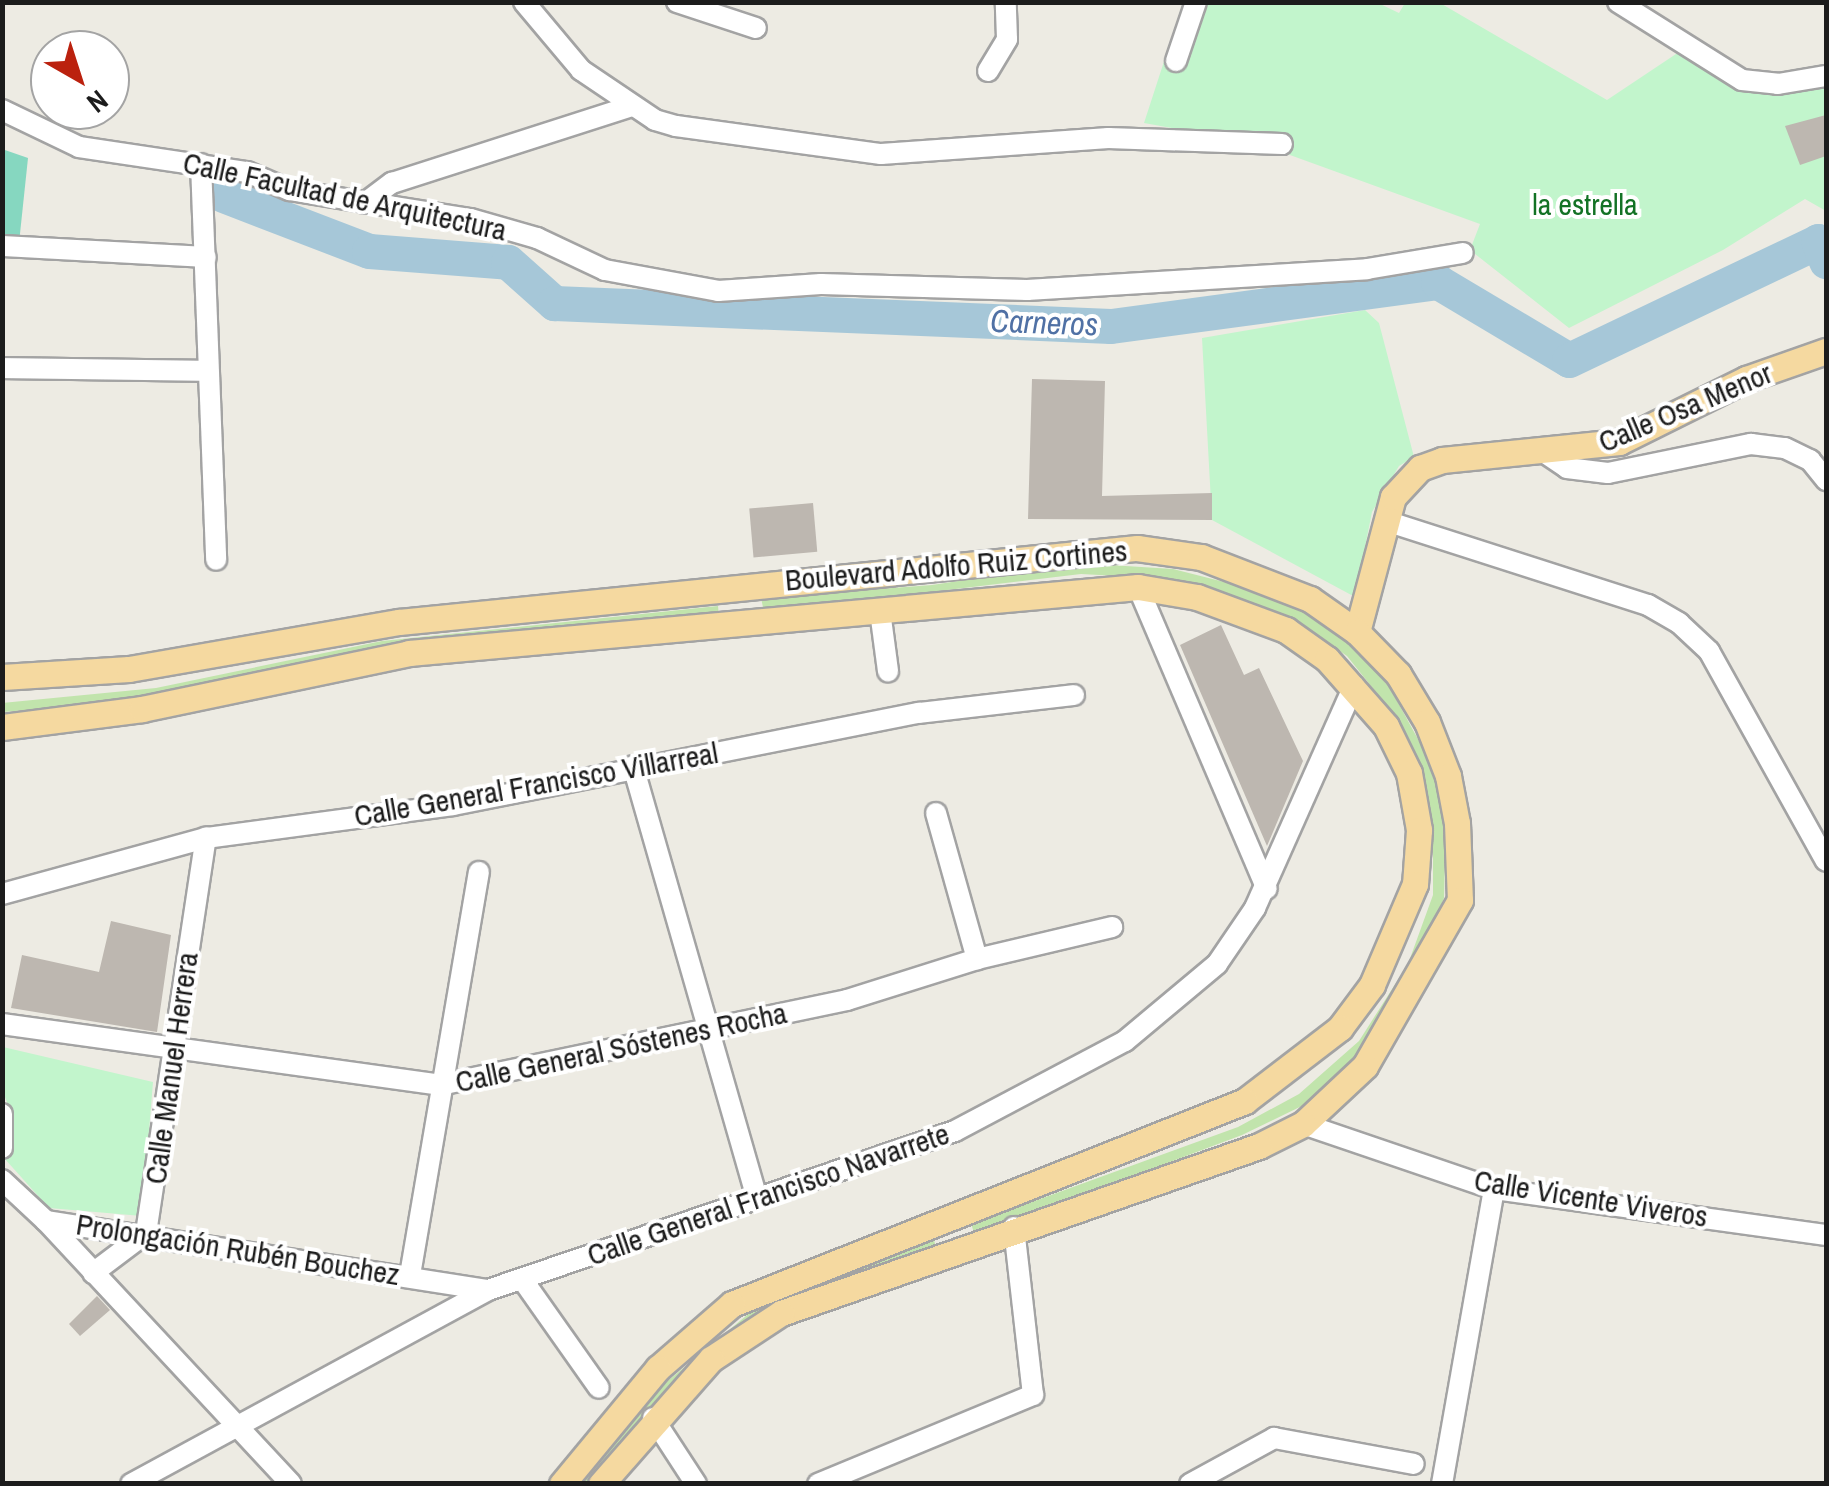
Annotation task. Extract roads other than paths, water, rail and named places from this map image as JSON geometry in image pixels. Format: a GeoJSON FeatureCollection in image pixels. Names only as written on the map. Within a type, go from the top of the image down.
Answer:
{"type":"FeatureCollection","features":[{"type":"Feature","properties":{"kind":"main road","name":"Calle Osa Menor"},"geometry":{"type":"LineString","coordinates":[[1358,632],[1393,497],[1420,468],[1442,460],[1619,442],[1746,379],[1826,352]]}},
{"type":"Feature","properties":{"kind":"main road","name":"Boulevard Adolfo Ruiz Cortines"},"geometry":{"type":"LineString","coordinates":[[2,677],[128,669],[399,622],[740,584],[1137,548],[1201,557],[1254,574],[1310,599],[1358,632],[1398,674],[1427,722],[1458,824],[1460,900],[1365,1066],[1303,1124],[1258,1146],[1014,1227],[781,1313],[711,1359],[653,1418],[601,1484]]}},
{"type":"Feature","properties":{"kind":"main road"},"geometry":{"type":"LineString","coordinates":[[740,584],[745,626]]}},
{"type":"Feature","properties":{"kind":"main road","name":"Boulevard Adolfo Ruiz Cortines"},"geometry":{"type":"LineString","coordinates":[[2,728],[142,710],[409,653],[745,626],[1138,587],[1197,597],[1286,630],[1354,686],[1386,726],[1408,773],[1419,830],[1415,884],[1372,986],[1327,1039],[1245,1101],[953,1212],[732,1304],[658,1368],[562,1484]]}},
{"type":"Feature","properties":{"kind":"main road"},"geometry":{"type":"LineString","coordinates":[[953,1212],[965,1245]]}},
{"type":"Feature","properties":{"kind":"street"},"geometry":{"type":"LineString","coordinates":[[524,2],[581,70],[632,106],[676,126],[881,154],[1108,138],[1282,144]]}},
{"type":"Feature","properties":{"kind":"street"},"geometry":{"type":"LineString","coordinates":[[677,2],[756,28]]}},
{"type":"Feature","properties":{"kind":"street"},"geometry":{"type":"LineString","coordinates":[[988,72],[1007,39],[1006,2]]}},
{"type":"Feature","properties":{"kind":"street"},"geometry":{"type":"LineString","coordinates":[[1176,61],[1196,2]]}},
{"type":"Feature","properties":{"kind":"street"},"geometry":{"type":"LineString","coordinates":[[1618,2],[1742,80],[1778,84],[1826,76]]}},
{"type":"Feature","properties":{"kind":"street"},"geometry":{"type":"LineString","coordinates":[[364,203],[392,183],[632,106]]}},
{"type":"Feature","properties":{"kind":"street","name":"Calle Facultad de Arquitectura"},"geometry":{"type":"LineString","coordinates":[[2,110],[79,147],[364,203],[470,218],[537,238],[605,270],[718,291],[821,284],[1027,290],[1367,269],[1464,253]]}},
{"type":"Feature","properties":{"kind":"street"},"geometry":{"type":"LineString","coordinates":[[201,171],[216,560]]}},
{"type":"Feature","properties":{"kind":"street"},"geometry":{"type":"LineString","coordinates":[[2,246],[206,257]]}},
{"type":"Feature","properties":{"kind":"street"},"geometry":{"type":"LineString","coordinates":[[2,368],[208,372]]}},
{"type":"Feature","properties":{"kind":"street"},"geometry":{"type":"LineString","coordinates":[[1542,451],[1567,468],[1608,473],[1751,444],[1786,448],[1810,460],[1826,480]]}},
{"type":"Feature","properties":{"kind":"street"},"geometry":{"type":"LineString","coordinates":[[1386,521],[1648,606],[1680,622],[1708,651],[1826,861]]}},
{"type":"Feature","properties":{"kind":"street"},"geometry":{"type":"LineString","coordinates":[[1138,587],[1267,889]]}},
{"type":"Feature","properties":{"kind":"street"},"geometry":{"type":"LineString","coordinates":[[880,611],[888,671]]}},
{"type":"Feature","properties":{"kind":"street","name":"Calle General Francisco Navarrete"},"geometry":{"type":"LineString","coordinates":[[132,1484],[488,1290],[756,1194],[955,1131],[1125,1041],[1217,964],[1267,889],[1354,686]]}},
{"type":"Feature","properties":{"kind":"street","name":"Calle General Francisco Villarreal"},"geometry":{"type":"LineString","coordinates":[[2,894],[206,838],[453,806],[634,766],[919,713],[1074,695]]}},
{"type":"Feature","properties":{"kind":"street"},"geometry":{"type":"LineString","coordinates":[[634,766],[756,1194]]}},
{"type":"Feature","properties":{"kind":"street"},"geometry":{"type":"LineString","coordinates":[[936,814],[977,958]]}},
{"type":"Feature","properties":{"kind":"street","name":"Calle Manuel Herrera"},"geometry":{"type":"LineString","coordinates":[[146,1234],[206,838]]}},
{"type":"Feature","properties":{"kind":"street"},"geometry":{"type":"LineString","coordinates":[[410,1275],[479,872]]}},
{"type":"Feature","properties":{"kind":"street","name":"Calle General Sóstenes Rocha"},"geometry":{"type":"LineString","coordinates":[[2,1024],[173,1051],[440,1085],[530,1071],[710,1027],[847,1000],[977,958],[1112,928]]}},
{"type":"Feature","properties":{"kind":"street"},"geometry":{"type":"LineString","coordinates":[[2,1114],[2,1148]]}},
{"type":"Feature","properties":{"kind":"street","name":"Calle Vicente Viveros"},"geometry":{"type":"LineString","coordinates":[[1303,1124],[1494,1189],[1826,1235]]}},
{"type":"Feature","properties":{"kind":"street","name":"Prolongación Rubén Bouchez"},"geometry":{"type":"LineString","coordinates":[[2,1180],[46,1221],[488,1290]]}},
{"type":"Feature","properties":{"kind":"street"},"geometry":{"type":"LineString","coordinates":[[1442,1484],[1494,1189]]}},
{"type":"Feature","properties":{"kind":"street"},"geometry":{"type":"LineString","coordinates":[[46,1221],[291,1484]]}},
{"type":"Feature","properties":{"kind":"street"},"geometry":{"type":"LineString","coordinates":[[818,1484],[1033,1395],[1014,1227]]}},
{"type":"Feature","properties":{"kind":"street"},"geometry":{"type":"LineString","coordinates":[[93,1273],[146,1234]]}},
{"type":"Feature","properties":{"kind":"street"},"geometry":{"type":"LineString","coordinates":[[522,1280],[599,1388]]}},
{"type":"Feature","properties":{"kind":"street"},"geometry":{"type":"LineString","coordinates":[[653,1418],[696,1484]]}},
{"type":"Feature","properties":{"kind":"street"},"geometry":{"type":"LineString","coordinates":[[1190,1484],[1274,1438],[1414,1464]]}},
{"type":"Feature","properties":{"kind":"waterway","name":"Carneros"},"geometry":{"type":"LineString","coordinates":[[223,195],[369,251],[508,262],[554,303],[1111,326],[1438,282],[1569,360],[1818,241],[1826,261]]}},
{"type":"Feature","properties":{"kind":"park label","name":"la estrella"},"geometry":{"type":"Point","coordinates":[1585,204]}}]}
